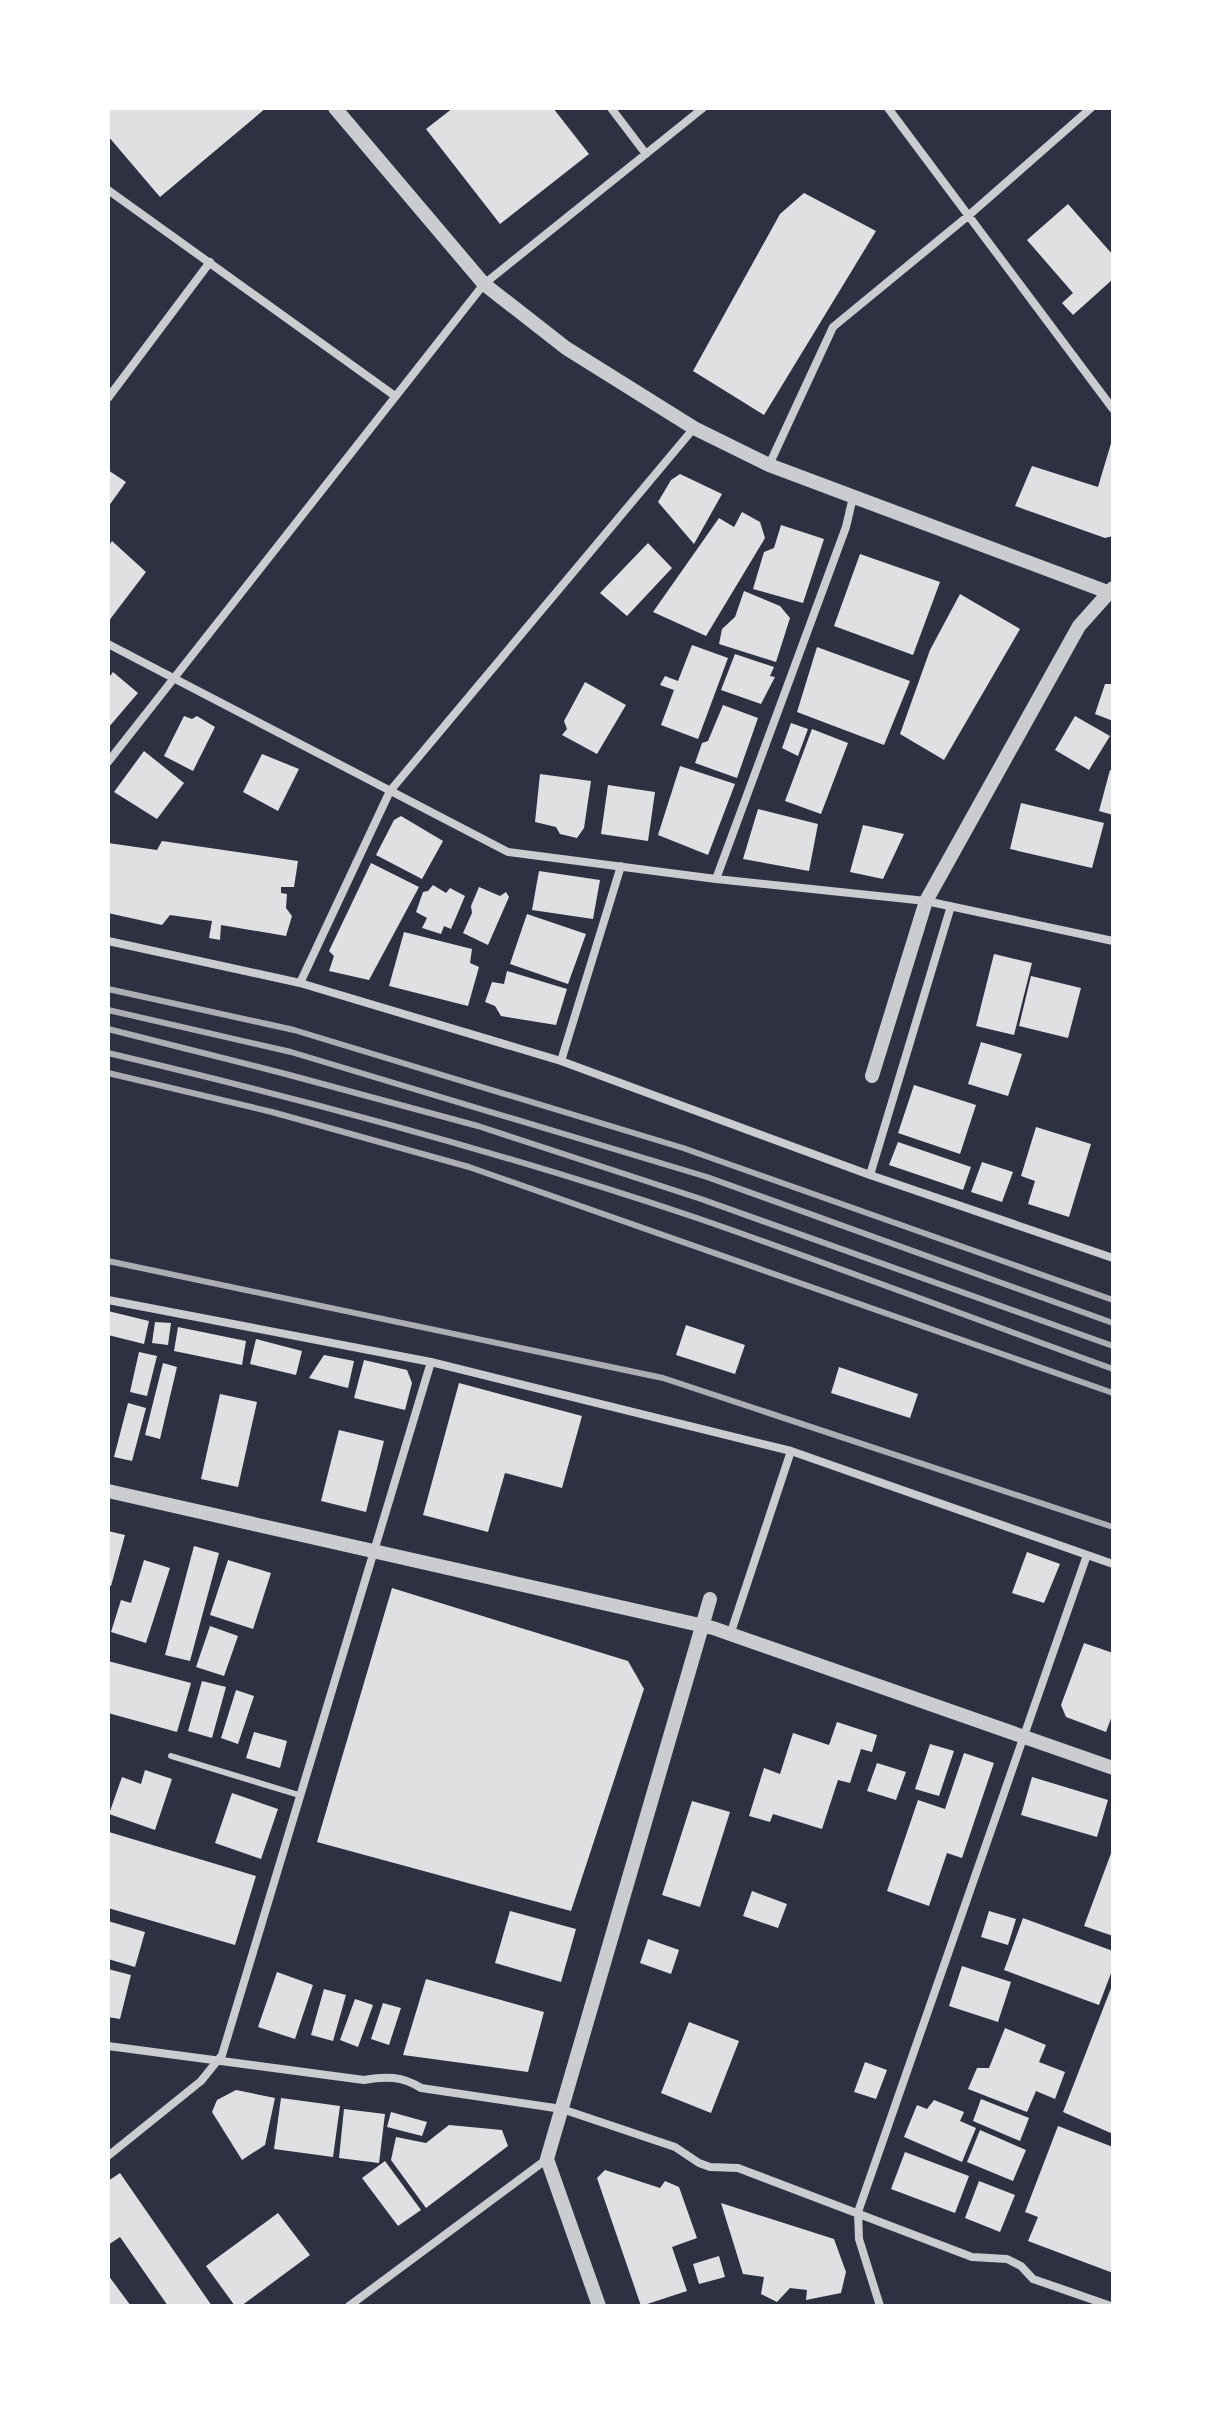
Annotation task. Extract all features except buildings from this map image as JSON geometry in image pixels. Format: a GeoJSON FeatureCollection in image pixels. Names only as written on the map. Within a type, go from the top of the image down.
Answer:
{"type":"FeatureCollection","features":[{"type":"Feature","properties":{"kind":"street"},"geometry":{"type":"LineString","coordinates":[[335,108],[484,284],[566,348],[694,428],[769,465],[1112,591],[1079,626],[926,901],[872,1076]]}},
{"type":"Feature","properties":{"kind":"street"},"geometry":{"type":"LineString","coordinates":[[611,108],[646,154]]}},
{"type":"Feature","properties":{"kind":"street"},"geometry":{"type":"LineString","coordinates":[[108,762],[484,284],[703,108]]}},
{"type":"Feature","properties":{"kind":"street"},"geometry":{"type":"LineString","coordinates":[[888,108],[1113,409]]}},
{"type":"Feature","properties":{"kind":"street"},"geometry":{"type":"LineString","coordinates":[[769,465],[833,327],[968,216],[1091,108]]}},
{"type":"Feature","properties":{"kind":"street"},"geometry":{"type":"LineString","coordinates":[[108,190],[395,396]]}},
{"type":"Feature","properties":{"kind":"street"},"geometry":{"type":"LineString","coordinates":[[108,398],[210,262]]}},
{"type":"Feature","properties":{"kind":"street"},"geometry":{"type":"LineString","coordinates":[[300,983],[390,791],[694,428]]}},
{"type":"Feature","properties":{"kind":"street"},"geometry":{"type":"LineString","coordinates":[[716,879],[846,527],[853,497]]}},
{"type":"Feature","properties":{"kind":"street"},"geometry":{"type":"LineString","coordinates":[[108,644],[508,852],[716,879],[926,901],[1113,941]]}},
{"type":"Feature","properties":{"kind":"street"},"geometry":{"type":"LineString","coordinates":[[561,1061],[621,866]]}},
{"type":"Feature","properties":{"kind":"street"},"geometry":{"type":"LineString","coordinates":[[870,1175],[951,906]]}},
{"type":"Feature","properties":{"kind":"street"},"geometry":{"type":"LineString","coordinates":[[108,941],[300,983],[561,1061],[870,1175],[1113,1258]]}},
{"type":"Feature","properties":{"kind":"street"},"geometry":{"type":"LineString","coordinates":[[108,1300],[431,1362],[791,1451],[1113,1564]]}},
{"type":"Feature","properties":{"kind":"street"},"geometry":{"type":"LineString","coordinates":[[108,2156],[201,2081],[222,2055],[431,1362]]}},
{"type":"Feature","properties":{"kind":"street"},"geometry":{"type":"LineString","coordinates":[[730,1635],[791,1451]]}},
{"type":"Feature","properties":{"kind":"street"},"geometry":{"type":"LineString","coordinates":[[108,1491],[702,1625],[1113,1768]]}},
{"type":"Feature","properties":{"kind":"street"},"geometry":{"type":"LineString","coordinates":[[880,2306],[859,2239],[858,2212],[1087,1555]]}},
{"type":"Feature","properties":{"kind":"street"},"geometry":{"type":"LineString","coordinates":[[599,2306],[547,2159],[710,1599]]}},
{"type":"Feature","properties":{"kind":"street"},"geometry":{"type":"LineString","coordinates":[[108,2046],[364,2080],[396,2077],[409,2080],[421,2088],[562,2109],[675,2147],[710,2167],[738,2168],[972,2257],[1007,2259],[1021,2266],[1033,2279],[1111,2306]]}},
{"type":"Feature","properties":{"kind":"street"},"geometry":{"type":"LineString","coordinates":[[349,2306],[547,2159]]}},
{"type":"Feature","properties":{"kind":"lane"},"geometry":{"type":"LineString","coordinates":[[171,1756],[299,1795]]}},
{"type":"Feature","properties":{"kind":"railway"},"geometry":{"type":"LineString","coordinates":[[108,989],[294,1030],[683,1148],[1113,1300]]}},
{"type":"Feature","properties":{"kind":"railway"},"geometry":{"type":"LineString","coordinates":[[108,1010],[291,1052],[707,1177],[1113,1323]]}},
{"type":"Feature","properties":{"kind":"railway"},"geometry":{"type":"LineString","coordinates":[[108,1029],[478,1126],[701,1199],[1113,1346]]}},
{"type":"Feature","properties":{"kind":"railway"},"geometry":{"type":"LineString","coordinates":[[108,1053],[257,1089],[552,1171],[697,1218],[1113,1369]]}},
{"type":"Feature","properties":{"kind":"railway"},"geometry":{"type":"LineString","coordinates":[[108,1073],[272,1112],[469,1167],[1113,1393]]}},
{"type":"Feature","properties":{"kind":"railway"},"geometry":{"type":"LineString","coordinates":[[108,1261],[663,1378],[1113,1527]]}}]}
